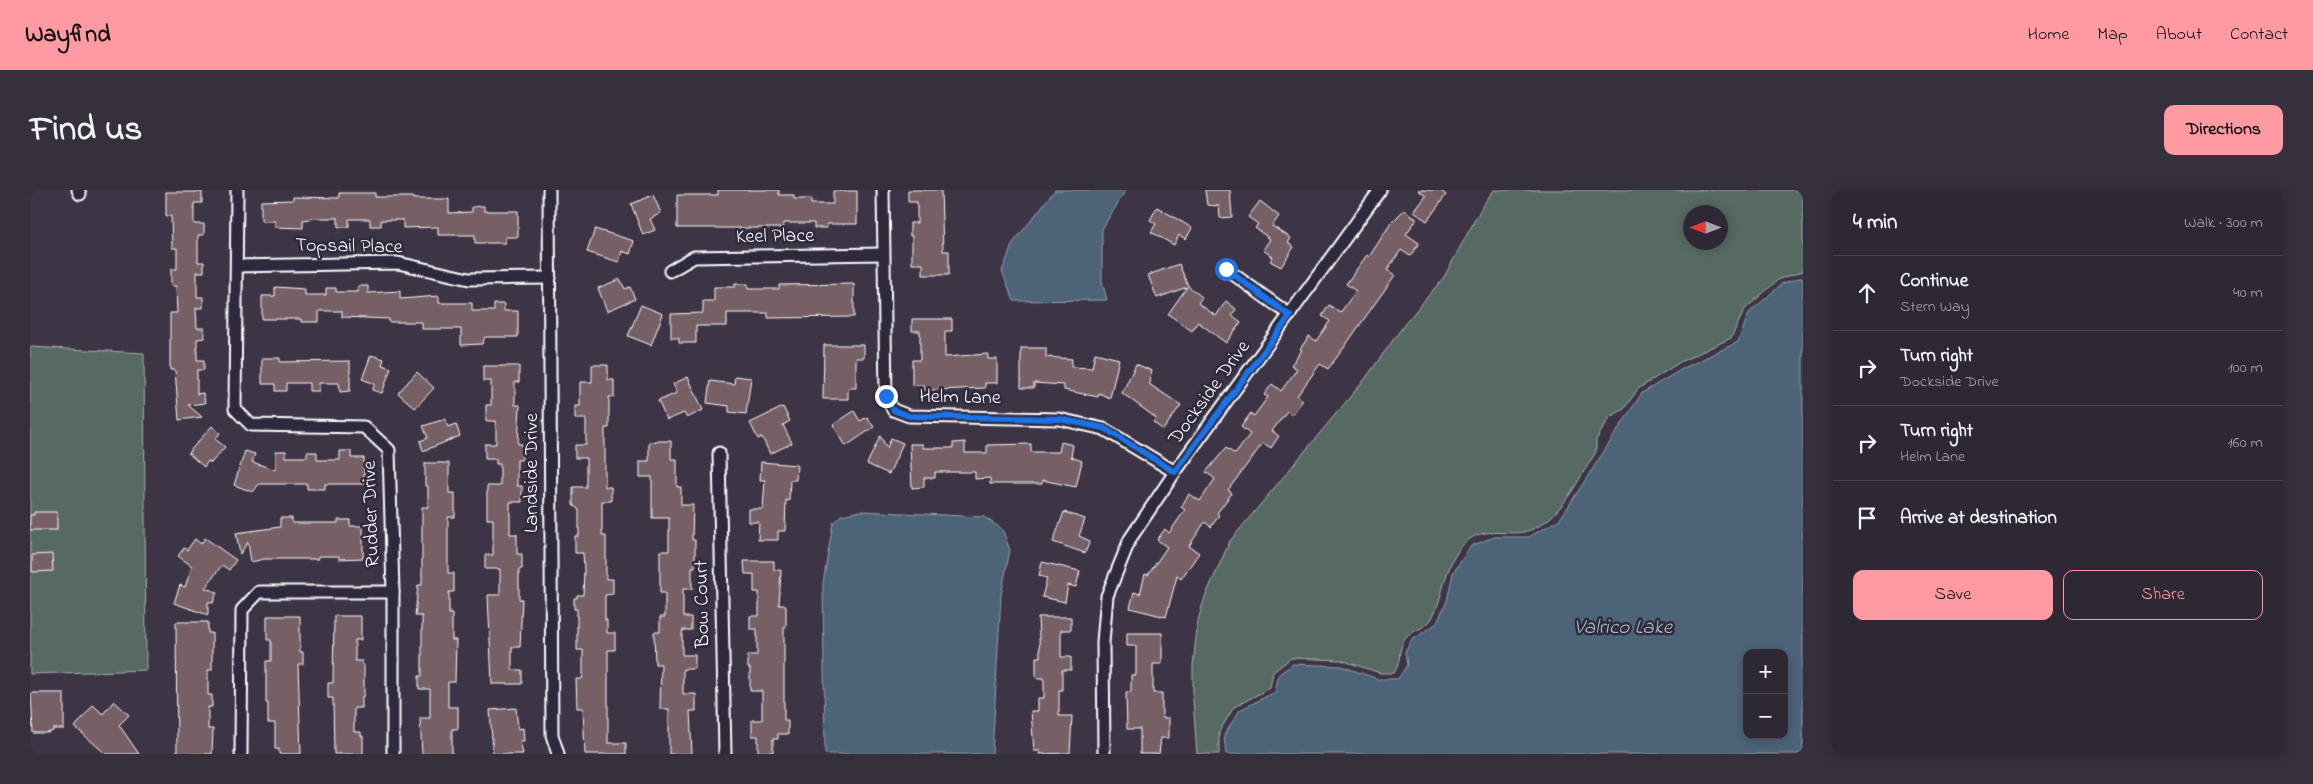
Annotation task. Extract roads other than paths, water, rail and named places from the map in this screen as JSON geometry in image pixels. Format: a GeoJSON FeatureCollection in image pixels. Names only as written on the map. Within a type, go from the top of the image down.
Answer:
{"type":"FeatureCollection","features":[{"type":"Feature","properties":{"kind":"street","name":"Rudder Drive"},"geometry":{"type":"LineString","coordinates":[[237,190],[235,409],[251,425],[364,427],[389,450],[393,592],[393,754]]}},
{"type":"Feature","properties":{"kind":"street","name":"Landside Drive"},"geometry":{"type":"LineString","coordinates":[[549,190],[552,735],[558,754]]}},
{"type":"Feature","properties":{"kind":"street","name":"Helm Lane"},"geometry":{"type":"LineString","coordinates":[[883,190],[886,396],[893,410],[909,416],[1059,419],[1104,428],[1175,472]]}},
{"type":"Feature","properties":{"kind":"street","name":"Dockside Drive"},"geometry":{"type":"LineString","coordinates":[[1104,754],[1103,642],[1107,596],[1130,539],[1175,472],[1380,190]]}},
{"type":"Feature","properties":{"kind":"street","name":"Keel Place"},"geometry":{"type":"LineString","coordinates":[[670,271],[694,257],[883,254]]}},
{"type":"Feature","properties":{"kind":"street","name":"Topsail Place"},"geometry":{"type":"LineString","coordinates":[[237,266],[398,263],[469,279],[550,278]]}},
{"type":"Feature","properties":{"kind":"street"},"geometry":{"type":"LineString","coordinates":[[1226,269],[1290,316]]}},
{"type":"Feature","properties":{"kind":"street","name":"Bow Court"},"geometry":{"type":"LineString","coordinates":[[719,453],[725,754]]}},
{"type":"Feature","properties":{"kind":"street"},"geometry":{"type":"LineString","coordinates":[[241,754],[242,610],[259,592],[393,592]]}},
{"type":"Feature","properties":{"kind":"water"},"geometry":{"type":"Polygon","coordinates":[[[1055,190],[1126,190],[1102,229],[1102,281],[1107,300],[1014,301],[1002,271],[1013,243],[1055,190]]]}},
{"type":"Feature","properties":{"kind":"water","name":"Valrico Lake"},"geometry":{"type":"Polygon","coordinates":[[[1803,277],[1803,754],[1226,754],[1224,735],[1240,710],[1275,692],[1279,674],[1293,664],[1341,666],[1378,679],[1398,679],[1407,665],[1405,652],[1412,640],[1436,624],[1447,601],[1453,573],[1471,546],[1494,537],[1529,537],[1560,519],[1642,393],[1684,368],[1738,342],[1749,313],[1783,283],[1803,277]]]}},
{"type":"Feature","properties":{"kind":"water"},"geometry":{"type":"Polygon","coordinates":[[[861,511],[984,517],[1002,529],[1010,550],[1001,595],[992,754],[825,754],[823,583],[833,523],[841,515],[861,511]]]}}]}
